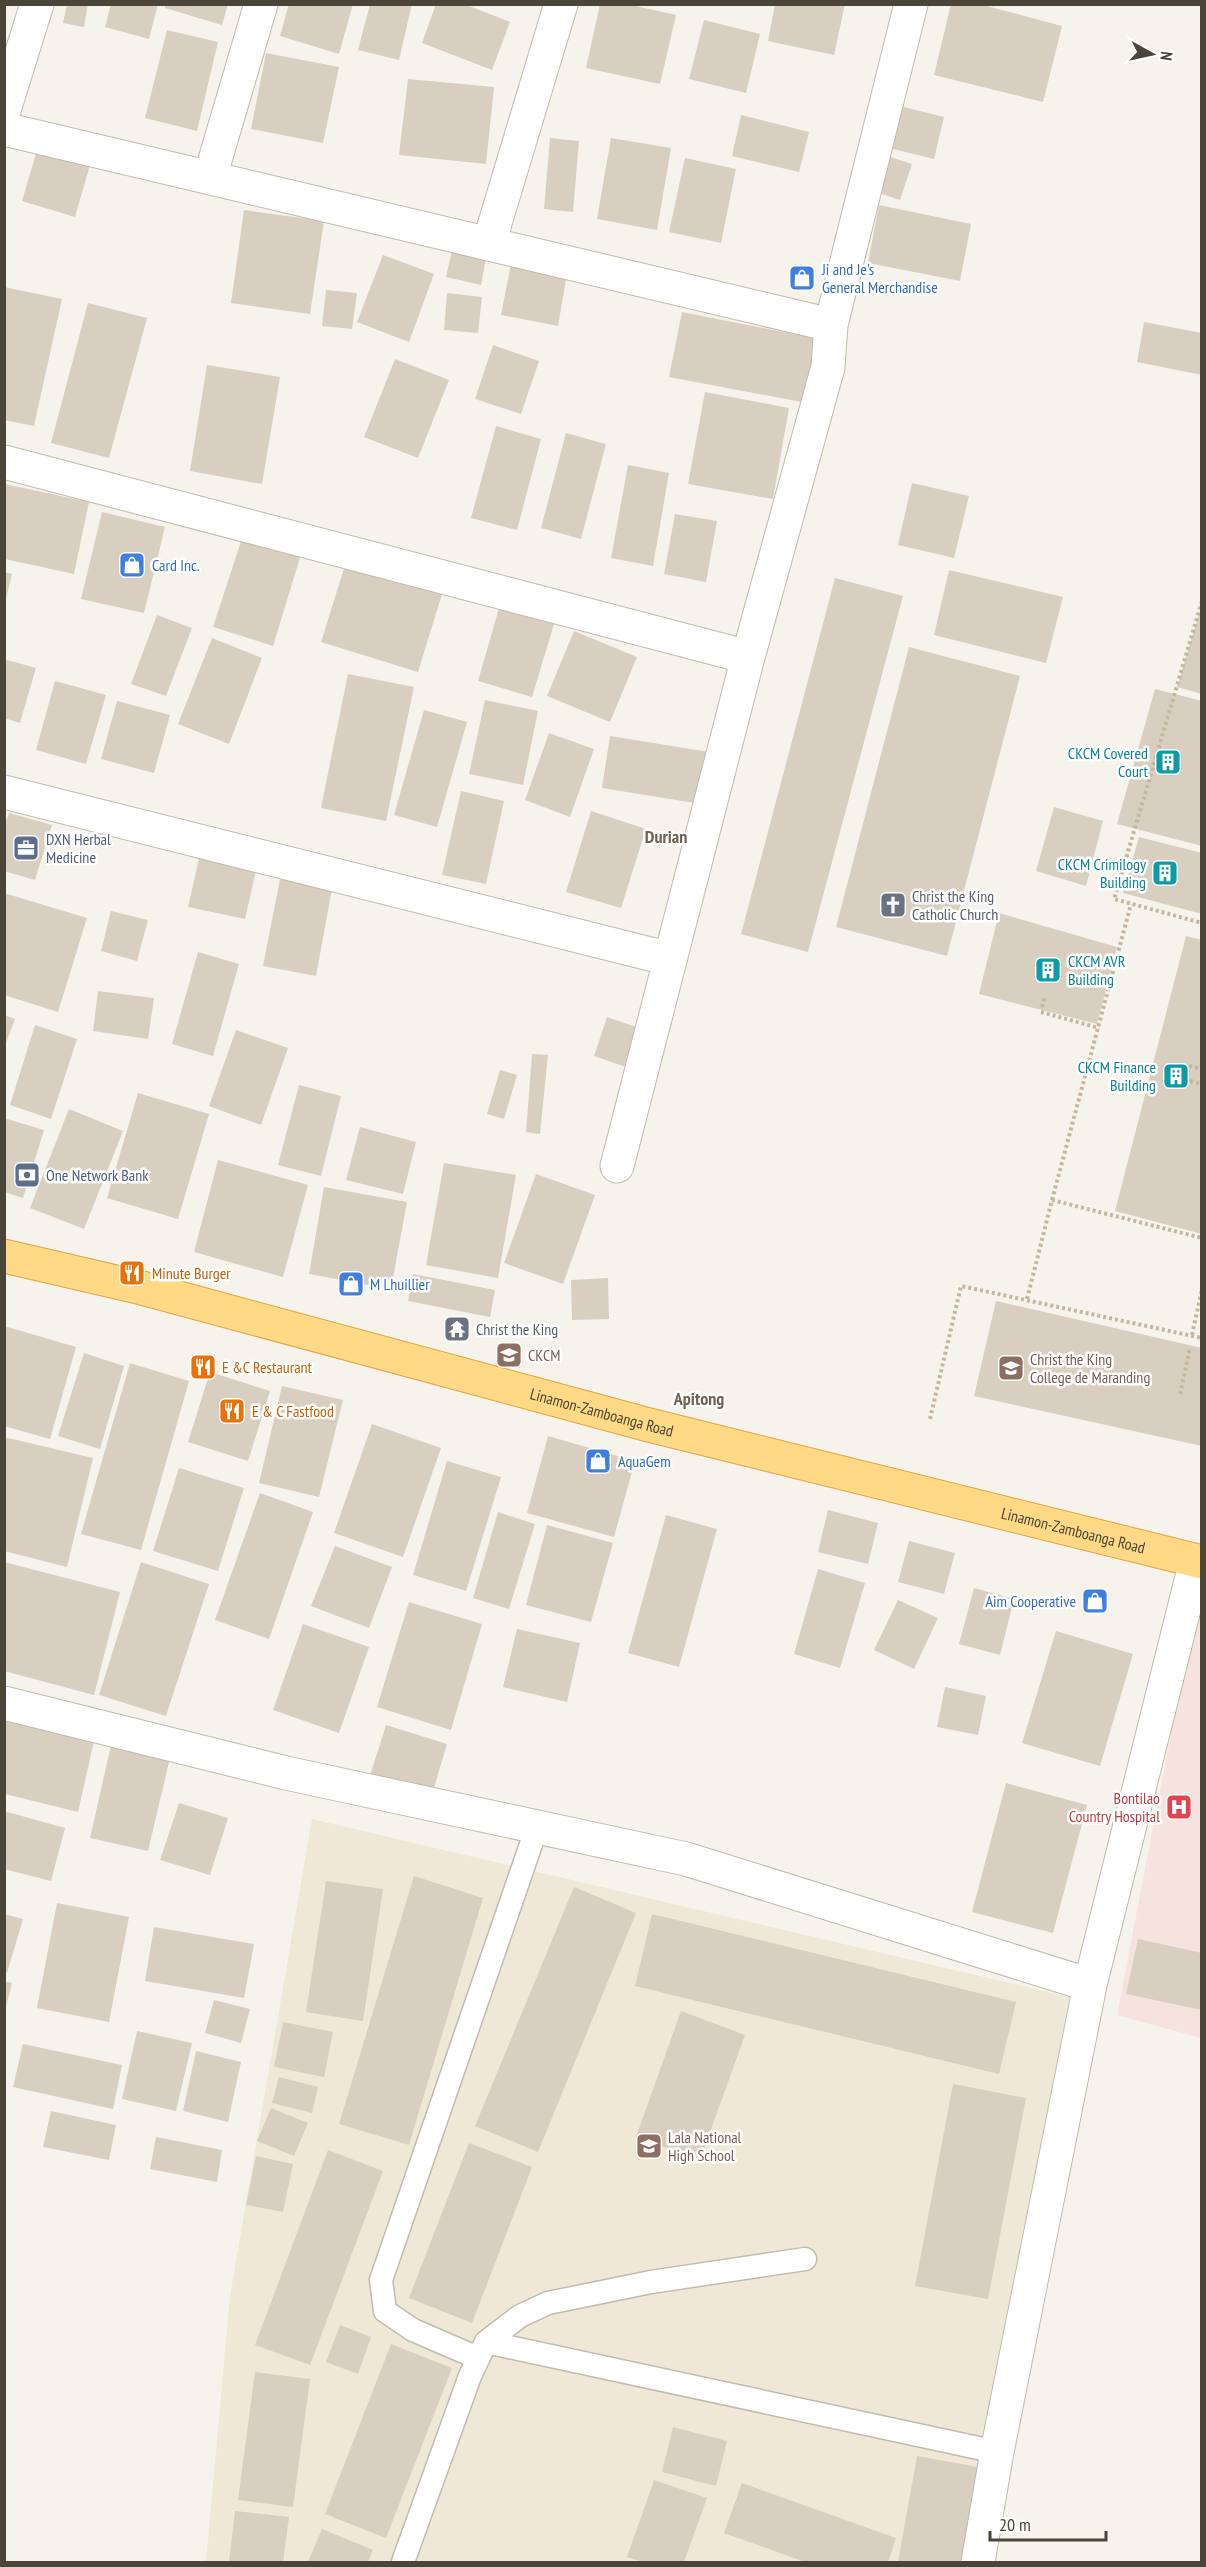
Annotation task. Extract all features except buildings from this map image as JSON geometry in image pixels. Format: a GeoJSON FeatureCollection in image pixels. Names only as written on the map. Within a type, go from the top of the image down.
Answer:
{"type":"FeatureCollection","features":[{"type":"Feature","properties":{"kind":"highway","name":"Linamon-Zamboanga Road"},"geometry":{"type":"LineString","coordinates":[[4,1256],[142,1288],[649,1425],[1199,1562]]}},
{"type":"Feature","properties":{"kind":"street"},"geometry":{"type":"LineString","coordinates":[[4,110],[37,4]]}},
{"type":"Feature","properties":{"kind":"street"},"geometry":{"type":"LineString","coordinates":[[210,177],[261,4]]}},
{"type":"Feature","properties":{"kind":"street"},"geometry":{"type":"LineString","coordinates":[[489,243],[561,4]]}},
{"type":"Feature","properties":{"kind":"street"},"geometry":{"type":"LineString","coordinates":[[617,1166],[748,657],[828,366],[831,325],[911,4]]}},
{"type":"Feature","properties":{"kind":"street"},"geometry":{"type":"LineString","coordinates":[[4,129],[831,325]]}},
{"type":"Feature","properties":{"kind":"street"},"geometry":{"type":"LineString","coordinates":[[4,462],[748,657]]}},
{"type":"Feature","properties":{"kind":"street"},"geometry":{"type":"LineString","coordinates":[[4,792],[670,959]]}},
{"type":"Feature","properties":{"kind":"street"},"geometry":{"type":"LineString","coordinates":[[978,2562],[997,2452],[1090,1985],[1199,1562]]}},
{"type":"Feature","properties":{"kind":"street"},"geometry":{"type":"LineString","coordinates":[[4,1703],[286,1773],[686,1858],[1090,1985]]}},
{"type":"Feature","properties":{"kind":"lane"},"geometry":{"type":"LineString","coordinates":[[537,1827],[381,2280],[385,2310],[413,2330],[482,2350],[997,2452]]}},
{"type":"Feature","properties":{"kind":"lane"},"geometry":{"type":"LineString","coordinates":[[403,2562],[482,2350],[520,2316],[548,2302],[651,2282],[805,2259]]}},
{"type":"Feature","properties":{"kind":"path"},"geometry":{"type":"LineString","coordinates":[[1202,601],[1114,899],[1202,923]]}},
{"type":"Feature","properties":{"kind":"path"},"geometry":{"type":"LineString","coordinates":[[1027,1299],[1131,904]]}},
{"type":"Feature","properties":{"kind":"path"},"geometry":{"type":"LineString","coordinates":[[1045,996],[1042,1009],[1099,1028]]}},
{"type":"Feature","properties":{"kind":"path"},"geometry":{"type":"LineString","coordinates":[[1189,1066],[1202,1069]]}},
{"type":"Feature","properties":{"kind":"path"},"geometry":{"type":"LineString","coordinates":[[1167,1075],[1202,1084]]}},
{"type":"Feature","properties":{"kind":"path"},"geometry":{"type":"LineString","coordinates":[[1052,1200],[1202,1238]]}},
{"type":"Feature","properties":{"kind":"path"},"geometry":{"type":"LineString","coordinates":[[930,1419],[961,1286],[1202,1338]]}},
{"type":"Feature","properties":{"kind":"path"},"geometry":{"type":"LineString","coordinates":[[1191,1335],[1202,1289]]}},
{"type":"Feature","properties":{"kind":"path"},"geometry":{"type":"LineString","coordinates":[[1180,1394],[1190,1348]]}},
{"type":"Feature","properties":{"kind":"shaded area","name":"Bontilao Country Hospital"},"geometry":{"type":"Polygon","coordinates":[[[1197,1598],[1202,1599],[1201,2038],[1117,2015],[1197,1598]]]}},
{"type":"Feature","properties":{"kind":"shaded area","name":"Lala National High School"},"geometry":{"type":"Polygon","coordinates":[[[312,1819],[1069,1997],[966,2562],[206,2562],[230,2296],[312,1819]]]}},
{"type":"Feature","properties":{"kind":"place","name":"Ji and Je's General Merchandise"},"geometry":{"type":"Point","coordinates":[802,278]}},
{"type":"Feature","properties":{"kind":"place","name":"Card Inc."},"geometry":{"type":"Point","coordinates":[132,565]}},
{"type":"Feature","properties":{"kind":"place","name":"CKCM Covered Court"},"geometry":{"type":"Point","coordinates":[1168,762]}},
{"type":"Feature","properties":{"kind":"place","name":"DXN Herbal Medicine"},"geometry":{"type":"Point","coordinates":[26,848]}},
{"type":"Feature","properties":{"kind":"place","name":"CKCM Crimilogy Building"},"geometry":{"type":"Point","coordinates":[1165,873]}},
{"type":"Feature","properties":{"kind":"place","name":"Christ the King Catholic Church"},"geometry":{"type":"Point","coordinates":[893,905]}},
{"type":"Feature","properties":{"kind":"place","name":"CKCM AVR Building"},"geometry":{"type":"Point","coordinates":[1048,970]}},
{"type":"Feature","properties":{"kind":"place","name":"CKCM Finance Building"},"geometry":{"type":"Point","coordinates":[1176,1076]}},
{"type":"Feature","properties":{"kind":"place","name":"One Network Bank"},"geometry":{"type":"Point","coordinates":[27,1175]}},
{"type":"Feature","properties":{"kind":"place","name":"Minute Burger"},"geometry":{"type":"Point","coordinates":[132,1273]}},
{"type":"Feature","properties":{"kind":"place","name":"M Lhuillier"},"geometry":{"type":"Point","coordinates":[351,1284]}},
{"type":"Feature","properties":{"kind":"place","name":"Christ the King"},"geometry":{"type":"Point","coordinates":[457,1329]}},
{"type":"Feature","properties":{"kind":"place","name":"CKCM"},"geometry":{"type":"Point","coordinates":[509,1355]}},
{"type":"Feature","properties":{"kind":"place","name":"E &C Restaurant"},"geometry":{"type":"Point","coordinates":[203,1367]}},
{"type":"Feature","properties":{"kind":"place","name":"Christ the King College de Maranding"},"geometry":{"type":"Point","coordinates":[1011,1368]}},
{"type":"Feature","properties":{"kind":"place","name":"E & C Fastfood"},"geometry":{"type":"Point","coordinates":[232,1411]}},
{"type":"Feature","properties":{"kind":"place","name":"AquaGem"},"geometry":{"type":"Point","coordinates":[598,1461]}},
{"type":"Feature","properties":{"kind":"place","name":"Aim Cooperative"},"geometry":{"type":"Point","coordinates":[1095,1601]}},
{"type":"Feature","properties":{"kind":"place","name":"Bontilao Country Hospital"},"geometry":{"type":"Point","coordinates":[1179,1807]}},
{"type":"Feature","properties":{"kind":"place","name":"Lala National High School"},"geometry":{"type":"Point","coordinates":[649,2146]}},
{"type":"Feature","properties":{"kind":"district","name":"Durian"},"geometry":{"type":"Point","coordinates":[666,837]}},
{"type":"Feature","properties":{"kind":"district","name":"Apitong"},"geometry":{"type":"Point","coordinates":[699,1399]}}]}
